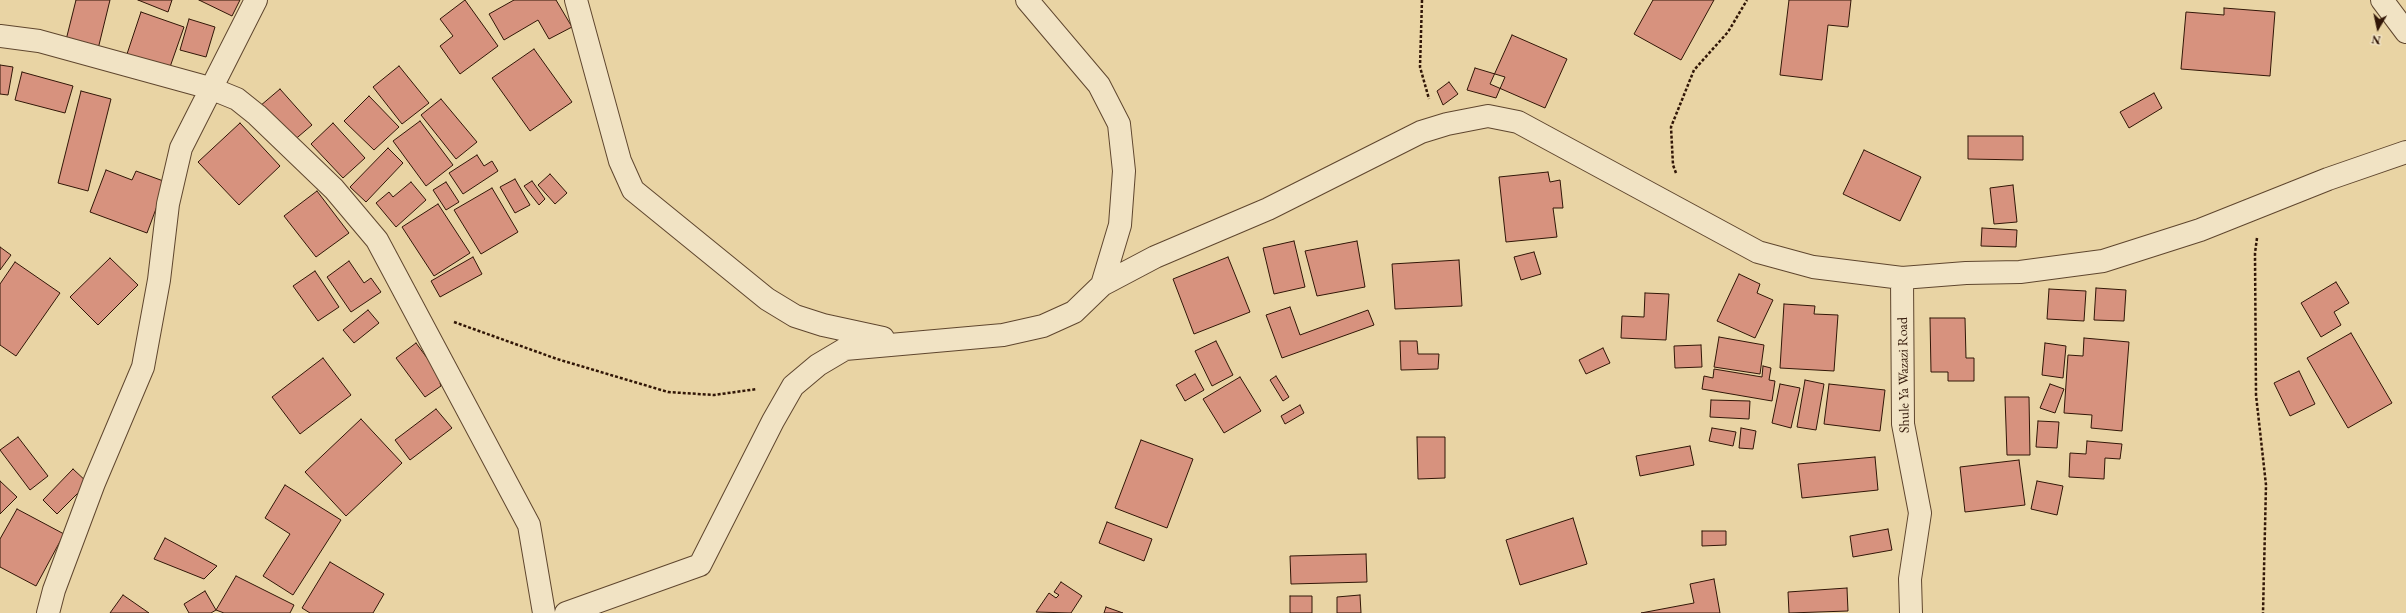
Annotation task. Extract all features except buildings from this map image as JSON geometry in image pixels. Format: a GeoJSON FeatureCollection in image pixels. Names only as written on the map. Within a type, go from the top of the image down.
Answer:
{"type":"FeatureCollection","features":[{"type":"Feature","properties":{"kind":"street"},"geometry":{"type":"LineString","coordinates":[[48,613],[54,590],[94,483],[143,367],[173,179],[181,148],[210,88],[256,0]]}},
{"type":"Feature","properties":{"kind":"street"},"geometry":{"type":"LineString","coordinates":[[576,0],[620,161],[633,190],[767,299],[795,316],[823,325],[902,342]]}},
{"type":"Feature","properties":{"kind":"street"},"geometry":{"type":"LineString","coordinates":[[1026,0],[1099,85],[1119,124],[1124,171],[1120,225],[1102,285]]}},
{"type":"Feature","properties":{"kind":"street"},"geometry":{"type":"LineString","coordinates":[[2382,0],[2406,32]]}},
{"type":"Feature","properties":{"kind":"street"},"geometry":{"type":"LineString","coordinates":[[0,36],[39,41],[210,88],[237,99],[257,115],[334,189],[377,240],[528,526],[544,613]]}},
{"type":"Feature","properties":{"kind":"street"},"geometry":{"type":"LineString","coordinates":[[566,613],[700,564],[773,421],[793,386],[818,365],[845,349],[902,342],[1003,335],[1043,326],[1074,312],[1102,285],[1154,257],[1268,209],[1421,132],[1447,124],[1488,116],[1518,122],[1758,252],[1814,267],[1902,278],[1966,273],[2020,272],[2102,261],[2200,230],[2274,200],[2406,152]]}},
{"type":"Feature","properties":{"kind":"street","name":"Shule Ya Wazazi Road"},"geometry":{"type":"LineString","coordinates":[[1902,278],[1903,424],[1920,513],[1910,579],[1912,613]]}},
{"type":"Feature","properties":{"kind":"path"},"geometry":{"type":"LineString","coordinates":[[1422,0],[1420,67],[1426,93],[1432,106],[1447,124]]}},
{"type":"Feature","properties":{"kind":"path"},"geometry":{"type":"LineString","coordinates":[[1677,177],[1672,165],[1671,127],[1694,70],[1728,32],[1747,0]]}},
{"type":"Feature","properties":{"kind":"path"},"geometry":{"type":"LineString","coordinates":[[2263,613],[2266,485],[2256,395],[2255,253],[2263,216],[2274,200]]}},
{"type":"Feature","properties":{"kind":"path"},"geometry":{"type":"LineString","coordinates":[[411,306],[557,359],[668,392],[714,396],[745,390],[793,386]]}}]}
